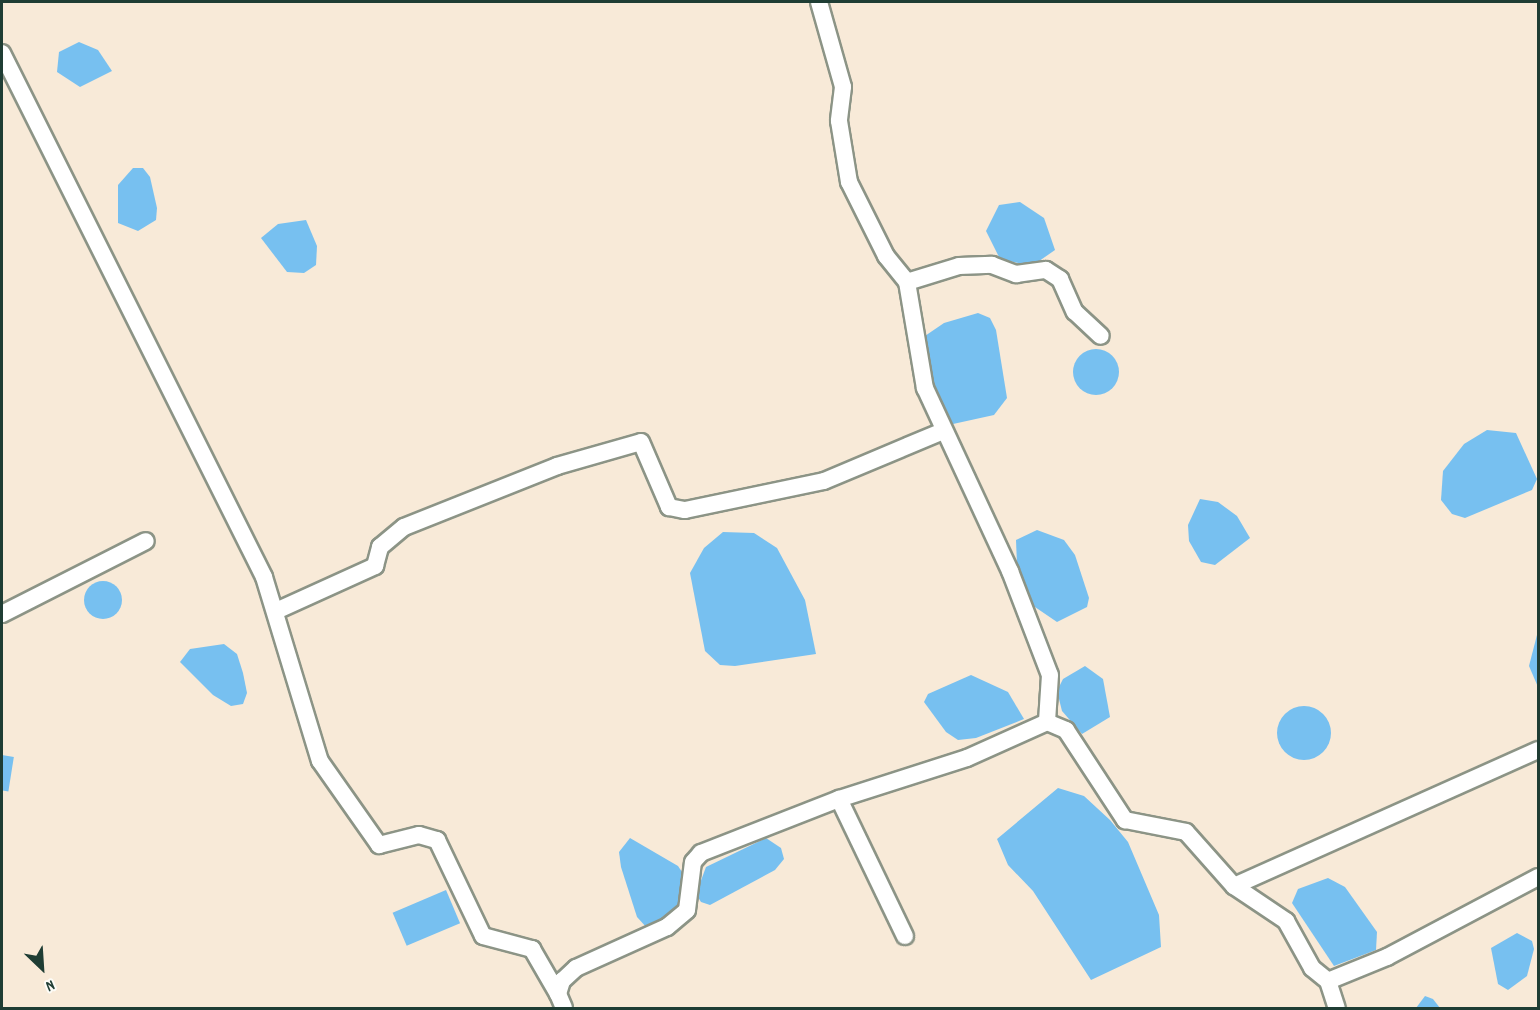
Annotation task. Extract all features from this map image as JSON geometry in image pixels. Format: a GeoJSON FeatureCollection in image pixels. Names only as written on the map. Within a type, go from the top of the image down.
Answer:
{"type":"FeatureCollection","features":[{"type":"Feature","properties":{"kind":"street"},"geometry":{"type":"LineString","coordinates":[[819,2],[843,87],[839,121],[849,182],[886,256],[907,282],[925,388],[1010,571],[1050,675],[1047,722]]}},
{"type":"Feature","properties":{"kind":"street"},"geometry":{"type":"LineString","coordinates":[[2,53],[276,611],[305,721],[320,761],[379,845],[419,835],[437,840],[483,936],[532,949],[561,1001]]}},
{"type":"Feature","properties":{"kind":"street"},"geometry":{"type":"LineString","coordinates":[[907,282],[959,266],[992,265],[1016,274],[1046,270],[1060,279],[1075,312],[1101,336]]}},
{"type":"Feature","properties":{"kind":"street"},"geometry":{"type":"LineString","coordinates":[[276,611],[375,566],[380,547],[404,527],[557,466],[641,442],[669,507],[685,510],[824,481],[943,431]]}},
{"type":"Feature","properties":{"kind":"street"},"geometry":{"type":"LineString","coordinates":[[2,614],[146,541]]}},
{"type":"Feature","properties":{"kind":"street"},"geometry":{"type":"LineString","coordinates":[[561,1001],[562,981],[576,968],[667,927],[687,910],[693,862],[700,853],[839,799],[967,758],[1047,722],[1066,730],[1125,820],[1186,832],[1234,886],[1286,921],[1312,968],[1328,981],[1337,1008]]}},
{"type":"Feature","properties":{"kind":"street"},"geometry":{"type":"LineString","coordinates":[[1234,886],[1539,750]]}},
{"type":"Feature","properties":{"kind":"street"},"geometry":{"type":"LineString","coordinates":[[839,799],[904,936]]}},
{"type":"Feature","properties":{"kind":"street"},"geometry":{"type":"LineString","coordinates":[[1328,981],[1387,957],[1539,877]]}},
{"type":"Feature","properties":{"kind":"water"},"geometry":{"type":"Polygon","coordinates":[[[79,42],[98,50],[112,71],[80,87],[57,72],[59,52],[79,42]]]}},
{"type":"Feature","properties":{"kind":"water"},"geometry":{"type":"Polygon","coordinates":[[[133,168],[143,168],[150,177],[157,208],[156,220],[138,231],[118,223],[118,185],[133,168]]]}},
{"type":"Feature","properties":{"kind":"water"},"geometry":{"type":"Polygon","coordinates":[[[1020,202],[1044,218],[1055,250],[1032,266],[1000,259],[986,231],[999,205],[1020,202]]]}},
{"type":"Feature","properties":{"kind":"water"},"geometry":{"type":"Polygon","coordinates":[[[306,220],[317,246],[316,265],[304,273],[287,272],[261,238],[278,224],[306,220]]]}},
{"type":"Feature","properties":{"kind":"water"},"geometry":{"type":"Polygon","coordinates":[[[978,313],[990,318],[996,330],[1007,398],[994,415],[953,424],[937,405],[922,338],[944,323],[978,313]]]}},
{"type":"Feature","properties":{"kind":"water"},"geometry":{"type":"Polygon","coordinates":[[[1096,349],[1112,356],[1119,372],[1112,388],[1096,395],[1080,388],[1073,372],[1080,356],[1096,349]]]}},
{"type":"Feature","properties":{"kind":"water"},"geometry":{"type":"Polygon","coordinates":[[[1487,430],[1516,433],[1537,479],[1532,490],[1465,518],[1452,514],[1441,500],[1443,471],[1464,444],[1487,430]]]}},
{"type":"Feature","properties":{"kind":"water"},"geometry":{"type":"Polygon","coordinates":[[[1200,499],[1218,502],[1237,516],[1250,538],[1215,565],[1201,562],[1189,541],[1188,525],[1200,499]]]}},
{"type":"Feature","properties":{"kind":"water"},"geometry":{"type":"Polygon","coordinates":[[[1037,530],[1064,540],[1075,555],[1089,598],[1087,607],[1057,622],[1032,605],[1017,565],[1016,540],[1037,530]]]}},
{"type":"Feature","properties":{"kind":"water"},"geometry":{"type":"Polygon","coordinates":[[[723,532],[754,533],[777,548],[805,600],[816,654],[735,666],[720,665],[705,651],[690,573],[704,548],[723,532]]]}},
{"type":"Feature","properties":{"kind":"water"},"geometry":{"type":"Polygon","coordinates":[[[103,581],[117,586],[122,600],[117,614],[103,619],[89,614],[84,600],[89,586],[103,581]]]}},
{"type":"Feature","properties":{"kind":"water"},"geometry":{"type":"Polygon","coordinates":[[[1538,631],[1538,687],[1529,666],[1538,631]]]}},
{"type":"Feature","properties":{"kind":"water"},"geometry":{"type":"Polygon","coordinates":[[[224,644],[237,654],[247,693],[243,704],[231,706],[213,695],[180,662],[190,649],[224,644]]]}},
{"type":"Feature","properties":{"kind":"water"},"geometry":{"type":"Polygon","coordinates":[[[1085,666],[1103,679],[1110,717],[1082,734],[1062,711],[1057,691],[1063,679],[1085,666]]]}},
{"type":"Feature","properties":{"kind":"water"},"geometry":{"type":"Polygon","coordinates":[[[971,675],[1008,692],[1024,719],[976,738],[958,740],[946,732],[924,702],[928,694],[971,675]]]}},
{"type":"Feature","properties":{"kind":"water"},"geometry":{"type":"Polygon","coordinates":[[[1299,706],[1309,706],[1319,710],[1327,718],[1331,733],[1327,748],[1319,756],[1309,760],[1299,760],[1289,756],[1281,748],[1277,738],[1277,728],[1281,718],[1289,710],[1299,706]]]}},
{"type":"Feature","properties":{"kind":"water"},"geometry":{"type":"Polygon","coordinates":[[[2,755],[14,757],[8,791],[2,790],[2,755]]]}},
{"type":"Feature","properties":{"kind":"water"},"geometry":{"type":"Polygon","coordinates":[[[1058,788],[1084,796],[1110,820],[1128,842],[1159,915],[1161,947],[1091,980],[1033,891],[1008,865],[997,839],[1058,788]]]}},
{"type":"Feature","properties":{"kind":"water"},"geometry":{"type":"Polygon","coordinates":[[[630,838],[678,866],[684,875],[680,910],[647,928],[637,917],[621,867],[619,852],[630,838]]]}},
{"type":"Feature","properties":{"kind":"water"},"geometry":{"type":"Polygon","coordinates":[[[766,838],[781,848],[784,859],[775,870],[710,905],[701,902],[696,894],[706,867],[766,838]]]}},
{"type":"Feature","properties":{"kind":"water"},"geometry":{"type":"Polygon","coordinates":[[[1328,878],[1345,887],[1377,932],[1376,950],[1334,966],[1292,903],[1298,889],[1328,878]]]}},
{"type":"Feature","properties":{"kind":"water"},"geometry":{"type":"Polygon","coordinates":[[[446,890],[460,923],[407,946],[393,913],[446,890]]]}},
{"type":"Feature","properties":{"kind":"water"},"geometry":{"type":"Polygon","coordinates":[[[1517,933],[1532,941],[1534,949],[1527,976],[1508,990],[1498,984],[1491,948],[1517,933]]]}},
{"type":"Feature","properties":{"kind":"water"},"geometry":{"type":"Polygon","coordinates":[[[1425,996],[1433,999],[1440,1008],[1416,1008],[1425,996]]]}}]}
